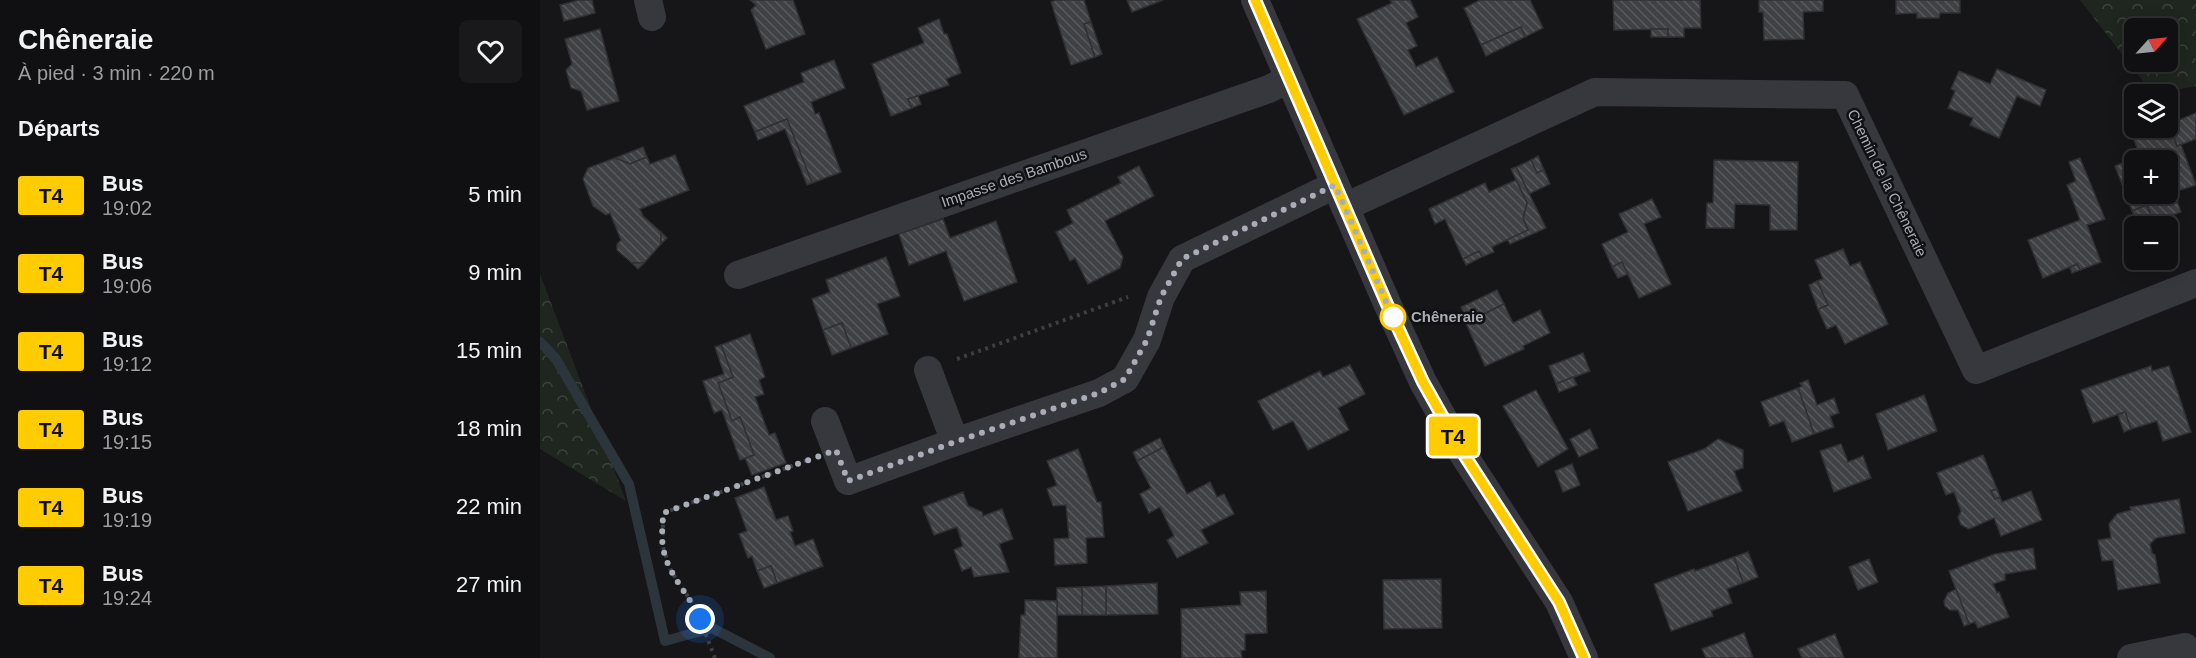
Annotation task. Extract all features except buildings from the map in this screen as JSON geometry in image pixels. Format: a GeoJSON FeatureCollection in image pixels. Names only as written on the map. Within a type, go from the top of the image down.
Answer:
{"type":"FeatureCollection","features":[{"type":"Feature","properties":{"kind":"street"},"geometry":{"type":"LineString","coordinates":[[1255,0],[1423,382],[1463,453],[1559,602],[1584,658]]}},
{"type":"Feature","properties":{"kind":"street","name":"Impasse des Bambous"},"geometry":{"type":"LineString","coordinates":[[738,275],[1269,89],[1289,79]]}},
{"type":"Feature","properties":{"kind":"street","name":"Chemin de la Chêneraie"},"geometry":{"type":"LineString","coordinates":[[1340,196],[1595,92],[1845,95],[1976,370],[2196,283]]}},
{"type":"Feature","properties":{"kind":"street"},"geometry":{"type":"LineString","coordinates":[[825,420],[848,481],[1099,393],[1125,379],[1147,340],[1161,297],[1182,259],[1340,196]]}},
{"type":"Feature","properties":{"kind":"street"},"geometry":{"type":"LineString","coordinates":[[928,370],[955,442]]}},
{"type":"Feature","properties":{"kind":"street"},"geometry":{"type":"LineString","coordinates":[[2131,658],[2185,647],[2187,658]]}},
{"type":"Feature","properties":{"kind":"path"},"geometry":{"type":"LineString","coordinates":[[928,370],[1134,295],[1161,297]]}},
{"type":"Feature","properties":{"kind":"path"},"geometry":{"type":"LineString","coordinates":[[716,658],[695,607],[671,571],[663,547],[663,513],[836,450]]}},
{"type":"Feature","properties":{"kind":"green space"},"geometry":{"type":"Polygon","coordinates":[[[2080,0],[2196,0],[2196,86],[2178,89],[2178,84],[2145,84],[2136,72],[2178,72],[2178,18],[2124,18],[2124,57],[2080,0]]]}},
{"type":"Feature","properties":{"kind":"green space"},"geometry":{"type":"Polygon","coordinates":[[[540,274],[626,501],[540,449],[540,274]]]}},
{"type":"Feature","properties":{"kind":"waterway"},"geometry":{"type":"LineString","coordinates":[[540,342],[556,359],[629,484],[665,641],[712,628],[770,658]]}},
{"type":"Feature","properties":{"kind":"bus line","name":"T4"},"geometry":{"type":"LineString","coordinates":[[1255,0],[1423,382],[1463,453],[1559,602],[1584,658]]}},
{"type":"Feature","properties":{"kind":"place","name":"Chêneraie"},"geometry":{"type":"Point","coordinates":[1393,317]}},
{"type":"Feature","properties":{"kind":"route"},"geometry":{"type":"LineString","coordinates":[[700,619],[695,607],[671,571],[663,547],[663,513],[836,450],[848,481],[1099,393],[1125,379],[1147,340],[1161,297],[1182,259],[1335,185],[1395,322],[1393,317]]}}]}
